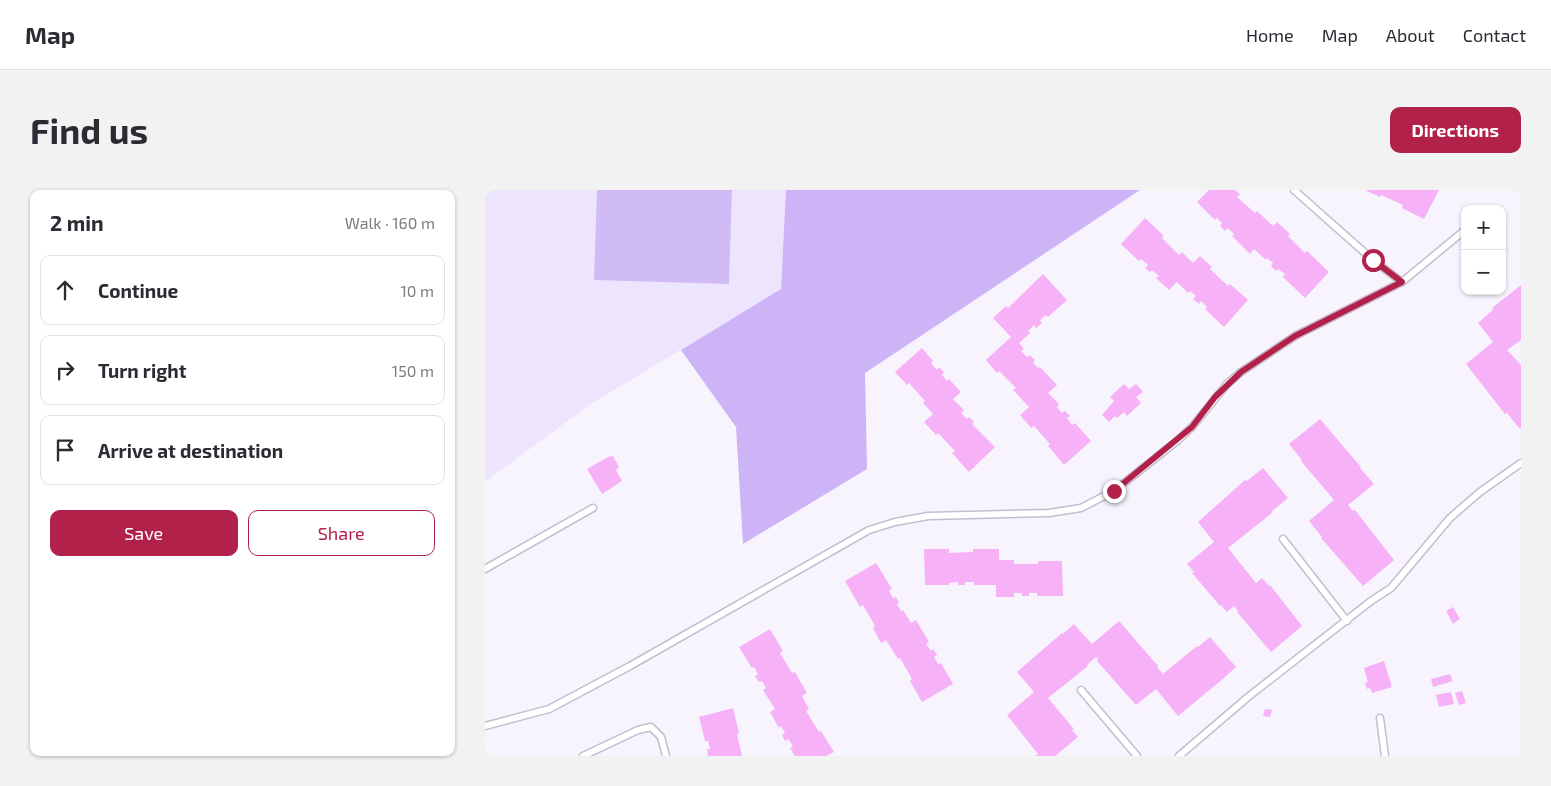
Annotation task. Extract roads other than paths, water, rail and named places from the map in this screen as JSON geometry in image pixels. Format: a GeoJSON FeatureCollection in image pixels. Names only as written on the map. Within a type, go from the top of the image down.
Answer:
{"type":"FeatureCollection","features":[{"type":"Feature","properties":{"kind":"lane"},"geometry":{"type":"LineString","coordinates":[[1294,190],[1373,260],[1402,282]]}},
{"type":"Feature","properties":{"kind":"lane"},"geometry":{"type":"LineString","coordinates":[[485,726],[549,709],[630,666],[869,530],[895,522],[928,516],[1049,513],[1081,508],[1114,491],[1177,442],[1192,427],[1227,384],[1241,372],[1295,336],[1402,282],[1461,233]]}},
{"type":"Feature","properties":{"kind":"lane"},"geometry":{"type":"LineString","coordinates":[[1179,756],[1248,697],[1371,601],[1391,588],[1450,518],[1480,492],[1521,463]]}},
{"type":"Feature","properties":{"kind":"lane"},"geometry":{"type":"LineString","coordinates":[[485,569],[593,508]]}},
{"type":"Feature","properties":{"kind":"lane"},"geometry":{"type":"LineString","coordinates":[[1283,539],[1347,621]]}},
{"type":"Feature","properties":{"kind":"lane"},"geometry":{"type":"LineString","coordinates":[[1081,690],[1137,756]]}},
{"type":"Feature","properties":{"kind":"lane"},"geometry":{"type":"LineString","coordinates":[[1380,718],[1385,756]]}},
{"type":"Feature","properties":{"kind":"lane"},"geometry":{"type":"LineString","coordinates":[[583,756],[638,730],[651,727],[661,737],[666,756]]}}]}
